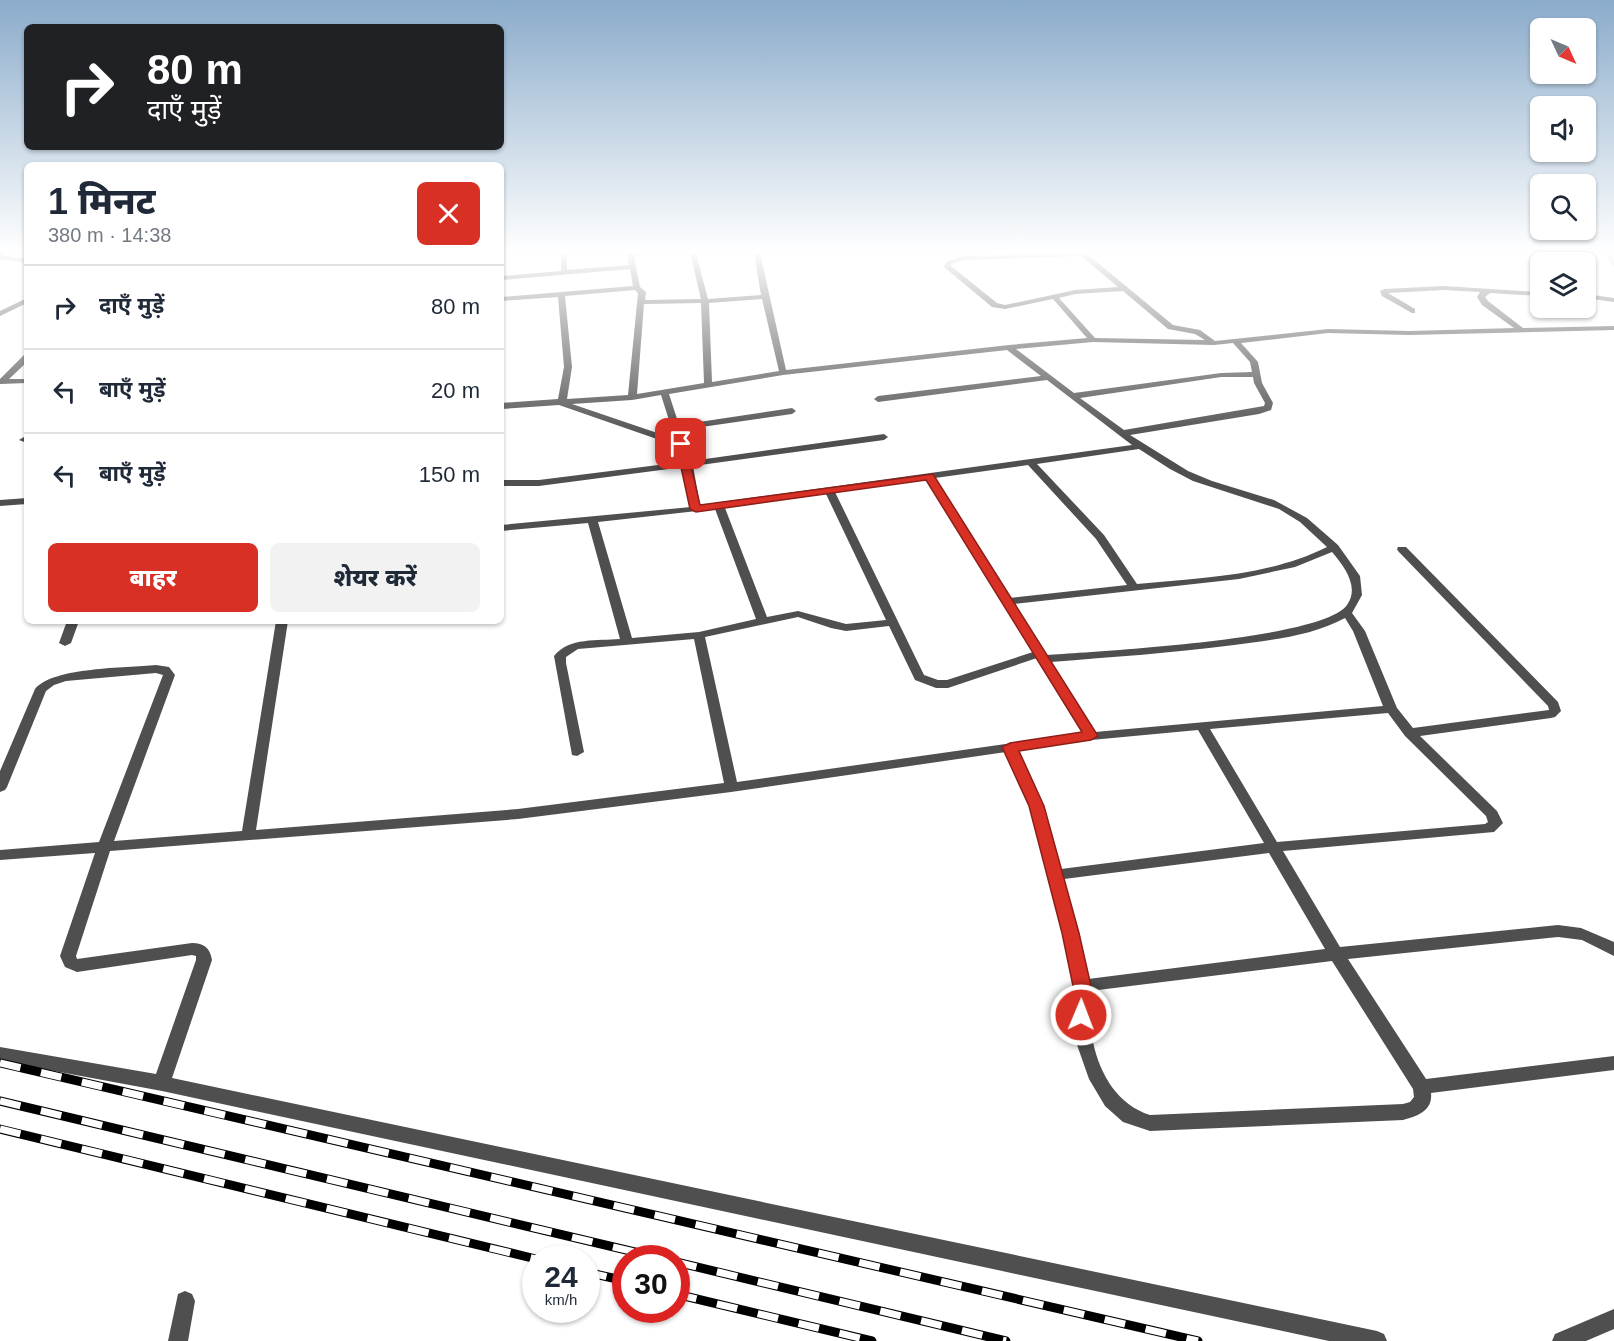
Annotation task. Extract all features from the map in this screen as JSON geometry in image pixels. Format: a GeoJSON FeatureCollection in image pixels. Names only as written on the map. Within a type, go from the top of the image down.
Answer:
{"type":"FeatureCollection","features":[{"type":"Feature","properties":{"kind":"street"},"geometry":{"type":"LineString","coordinates":[[562,403],[568,367],[563,316]]}},
{"type":"Feature","properties":{"kind":"street"},"geometry":{"type":"LineString","coordinates":[[632,397],[641,316]]}},
{"type":"Feature","properties":{"kind":"street"},"geometry":{"type":"LineString","coordinates":[[706,316],[708,384]]}},
{"type":"Feature","properties":{"kind":"street"},"geometry":{"type":"LineString","coordinates":[[769,316],[783,373]]}},
{"type":"Feature","properties":{"kind":"street"},"geometry":{"type":"LineString","coordinates":[[1071,316],[1093,340]]}},
{"type":"Feature","properties":{"kind":"street"},"geometry":{"type":"LineString","coordinates":[[1157,316],[1171,327],[1197,332],[1214,343]]}},
{"type":"Feature","properties":{"kind":"street"},"geometry":{"type":"LineString","coordinates":[[1502,316],[1520,329]]}},
{"type":"Feature","properties":{"kind":"street"},"geometry":{"type":"LineString","coordinates":[[504,406],[632,397],[783,373],[1009,347],[1093,340],[1214,343],[1328,331],[1410,333],[1614,328]]}},
{"type":"Feature","properties":{"kind":"street"},"geometry":{"type":"LineString","coordinates":[[1124,433],[1268,408],[1269,403],[1255,374],[1254,362],[1251,356],[1235,341]]}},
{"type":"Feature","properties":{"kind":"street"},"geometry":{"type":"LineString","coordinates":[[829,490],[919,677],[936,684],[948,684],[1042,656],[1265,638],[1320,626],[1347,613],[1358,595],[1356,576],[1334,547],[1301,517],[1273,502],[1203,482],[1174,468],[1009,347]]}},
{"type":"Feature","properties":{"kind":"street"},"geometry":{"type":"LineString","coordinates":[[1,382],[24,360]]}},
{"type":"Feature","properties":{"kind":"street"},"geometry":{"type":"LineString","coordinates":[[1073,396],[1221,375],[1255,374]]}},
{"type":"Feature","properties":{"kind":"street"},"geometry":{"type":"LineString","coordinates":[[878,399],[1050,377]]}},
{"type":"Feature","properties":{"kind":"street"},"geometry":{"type":"LineString","coordinates":[[1,382],[24,381]]}},
{"type":"Feature","properties":{"kind":"street"},"geometry":{"type":"LineString","coordinates":[[664,392],[688,465],[696,509]]}},
{"type":"Feature","properties":{"kind":"street"},"geometry":{"type":"LineString","coordinates":[[562,403],[681,444]]}},
{"type":"Feature","properties":{"kind":"street"},"geometry":{"type":"LineString","coordinates":[[676,428],[792,411]]}},
{"type":"Feature","properties":{"kind":"street"},"geometry":{"type":"LineString","coordinates":[[504,483],[538,483],[688,465],[884,437]]}},
{"type":"Feature","properties":{"kind":"street"},"geometry":{"type":"LineString","coordinates":[[504,528],[696,509],[1143,446]]}},
{"type":"Feature","properties":{"kind":"street"},"geometry":{"type":"LineString","coordinates":[[1030,462],[1100,537],[1134,587]]}},
{"type":"Feature","properties":{"kind":"street"},"geometry":{"type":"LineString","coordinates":[[929,476],[1091,736]]}},
{"type":"Feature","properties":{"kind":"street"},"geometry":{"type":"LineString","coordinates":[[0,503],[24,501]]}},
{"type":"Feature","properties":{"kind":"street"},"geometry":{"type":"LineString","coordinates":[[719,506],[762,622]]}},
{"type":"Feature","properties":{"kind":"street"},"geometry":{"type":"LineString","coordinates":[[592,520],[627,642]]}},
{"type":"Feature","properties":{"kind":"street"},"geometry":{"type":"LineString","coordinates":[[1009,601],[1192,582],[1276,568],[1320,556],[1334,547]]}},
{"type":"Feature","properties":{"kind":"street"},"geometry":{"type":"LineString","coordinates":[[1402,549],[1554,705],[1555,711],[1551,714],[1410,733]]}},
{"type":"Feature","properties":{"kind":"street"},"geometry":{"type":"LineString","coordinates":[[1055,875],[1273,847],[1489,829],[1496,823],[1492,814],[1410,733],[1391,708],[1359,631],[1347,613]]}},
{"type":"Feature","properties":{"kind":"street"},"geometry":{"type":"LineString","coordinates":[[577,752],[560,656],[566,650],[576,646],[699,635],[798,614],[808,615],[837,627],[849,628],[893,622]]}},
{"type":"Feature","properties":{"kind":"street"},"geometry":{"type":"LineString","coordinates":[[65,643],[72,624]]}},
{"type":"Feature","properties":{"kind":"street"},"geometry":{"type":"LineString","coordinates":[[248,836],[282,624]]}},
{"type":"Feature","properties":{"kind":"street"},"geometry":{"type":"LineString","coordinates":[[699,635],[731,788]]}},
{"type":"Feature","properties":{"kind":"street"},"geometry":{"type":"LineString","coordinates":[[0,787],[41,689],[50,682],[64,677],[165,670],[169,675],[104,848],[68,956],[71,963],[77,966],[192,949],[198,949],[203,953],[204,960],[162,1083]]}},
{"type":"Feature","properties":{"kind":"street"},"geometry":{"type":"LineString","coordinates":[[0,855],[518,814],[731,788],[1091,736],[1391,708]]}},
{"type":"Feature","properties":{"kind":"street"},"geometry":{"type":"LineString","coordinates":[[1010,747],[1036,806],[1055,875],[1082,986],[1084,1042],[1098,1079],[1112,1101],[1129,1116],[1150,1123],[1403,1112],[1416,1108],[1423,1099],[1422,1087],[1336,954],[1202,726]]}},
{"type":"Feature","properties":{"kind":"street"},"geometry":{"type":"LineString","coordinates":[[1082,986],[1336,954],[1558,931],[1577,931],[1597,939],[1614,950]]}},
{"type":"Feature","properties":{"kind":"street"},"geometry":{"type":"LineString","coordinates":[[0,1054],[162,1083],[1377,1341]]}},
{"type":"Feature","properties":{"kind":"street"},"geometry":{"type":"LineString","coordinates":[[1422,1087],[1614,1063]]}},
{"type":"Feature","properties":{"kind":"street"},"geometry":{"type":"LineString","coordinates":[[178,1341],[186,1301]]}},
{"type":"Feature","properties":{"kind":"street"},"geometry":{"type":"LineString","coordinates":[[1562,1341],[1614,1319]]}},
{"type":"Feature","properties":{"kind":"railway"},"geometry":{"type":"LineString","coordinates":[[0,1063],[1198,1341]]}},
{"type":"Feature","properties":{"kind":"railway"},"geometry":{"type":"LineString","coordinates":[[0,1101],[612,1247]]}},
{"type":"Feature","properties":{"kind":"railway"},"geometry":{"type":"LineString","coordinates":[[0,1129],[522,1256]]}},
{"type":"Feature","properties":{"kind":"railway"},"geometry":{"type":"LineString","coordinates":[[690,1265],[1006,1341]]}},
{"type":"Feature","properties":{"kind":"railway"},"geometry":{"type":"LineString","coordinates":[[600,1275],[612,1278]]}},
{"type":"Feature","properties":{"kind":"railway"},"geometry":{"type":"LineString","coordinates":[[690,1297],[872,1341]]}},
{"type":"Feature","properties":{"kind":"route"},"geometry":{"type":"LineString","coordinates":[[681,444],[688,465],[696,509],[929,476],[1091,736],[1010,747],[1028,783],[1036,806],[1071,933],[1082,986],[1081,1015]]}}]}
